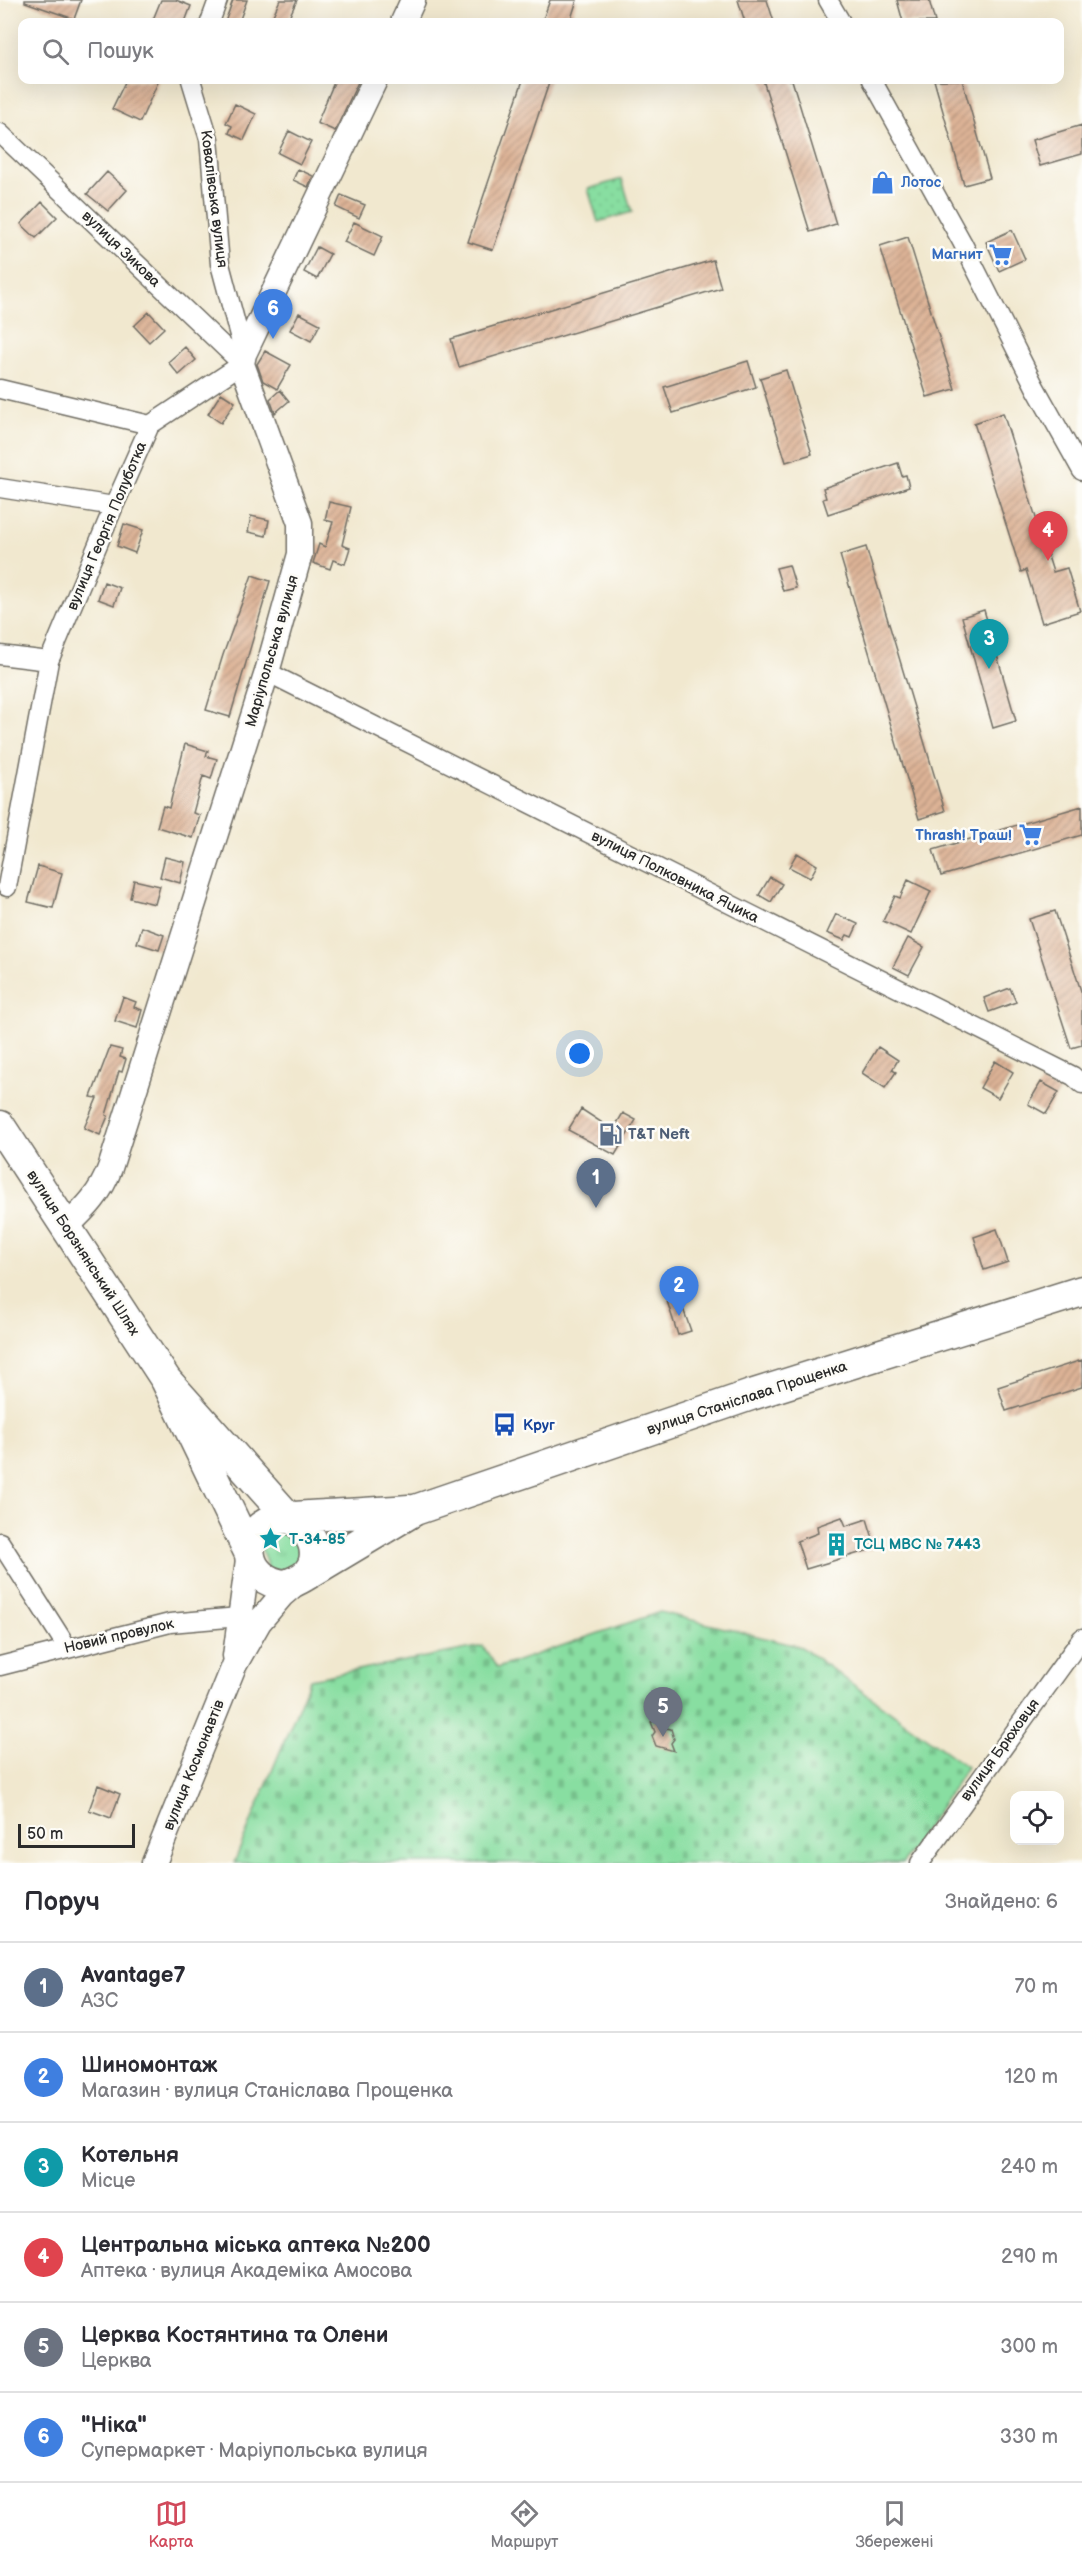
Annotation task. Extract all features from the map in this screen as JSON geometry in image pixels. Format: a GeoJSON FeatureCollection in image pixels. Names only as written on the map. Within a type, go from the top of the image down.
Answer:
{"type":"FeatureCollection","features":[{"type":"Feature","properties":{"kind":"main road","name":"вулиця Борзнянський Шлях"},"geometry":{"type":"LineString","coordinates":[[0,1126],[166,1380],[249,1552]]}},
{"type":"Feature","properties":{"kind":"main road","name":"вулиця Станіслава Прощенка"},"geometry":{"type":"LineString","coordinates":[[303,1577],[415,1510],[752,1395],[1082,1291]]}},
{"type":"Feature","properties":{"kind":"main road","name":"вулиця Борзнянський Шлях"},"geometry":{"type":"LineString","coordinates":[[166,1380],[288,1517]]}},
{"type":"Feature","properties":{"kind":"main road","name":"вулиця Станіслава Прощенка"},"geometry":{"type":"LineString","coordinates":[[288,1517],[415,1510]]}},
{"type":"Feature","properties":{"kind":"main road"},"geometry":{"type":"LineString","coordinates":[[288,1517],[305,1527],[313,1543],[312,1566],[303,1577],[286,1585],[277,1584],[259,1575],[254,1569],[249,1552],[253,1536],[260,1528],[276,1519],[288,1517]]}},
{"type":"Feature","properties":{"kind":"street"},"geometry":{"type":"LineString","coordinates":[[211,18],[218,0]]}},
{"type":"Feature","properties":{"kind":"street"},"geometry":{"type":"LineString","coordinates":[[405,18],[414,0]]}},
{"type":"Feature","properties":{"kind":"street"},"geometry":{"type":"LineString","coordinates":[[828,0],[839,18]]}},
{"type":"Feature","properties":{"kind":"street","name":"Ковалівська вулиця"},"geometry":{"type":"LineString","coordinates":[[192,84],[209,139],[220,264],[243,359]]}},
{"type":"Feature","properties":{"kind":"street"},"geometry":{"type":"LineString","coordinates":[[243,359],[373,84]]}},
{"type":"Feature","properties":{"kind":"street"},"geometry":{"type":"LineString","coordinates":[[874,84],[962,242],[1035,387],[1082,471]]}},
{"type":"Feature","properties":{"kind":"street","name":"вулиця Зикова"},"geometry":{"type":"LineString","coordinates":[[0,133],[243,359]]}},
{"type":"Feature","properties":{"kind":"street","name":"вулиця Георгія Полуботка"},"geometry":{"type":"LineString","coordinates":[[7,887],[49,661],[150,425],[243,359]]}},
{"type":"Feature","properties":{"kind":"street","name":"Маріупольська вулиця"},"geometry":{"type":"LineString","coordinates":[[67,1226],[92,1202],[103,1187],[110,1168],[267,672],[300,554],[300,523],[243,359]]}},
{"type":"Feature","properties":{"kind":"street"},"geometry":{"type":"LineString","coordinates":[[0,389],[150,425]]}},
{"type":"Feature","properties":{"kind":"street"},"geometry":{"type":"LineString","coordinates":[[0,488],[114,506]]}},
{"type":"Feature","properties":{"kind":"street"},"geometry":{"type":"LineString","coordinates":[[0,655],[49,661]]}},
{"type":"Feature","properties":{"kind":"street","name":"вулиця Полковника Яцика"},"geometry":{"type":"LineString","coordinates":[[267,672],[1062,1071],[1082,1084]]}},
{"type":"Feature","properties":{"kind":"street"},"geometry":{"type":"LineString","coordinates":[[0,1542],[68,1647]]}},
{"type":"Feature","properties":{"kind":"street","name":"вулиця Космонавтів"},"geometry":{"type":"LineString","coordinates":[[234,1666],[249,1552]]}},
{"type":"Feature","properties":{"kind":"street","name":"вулиця Космонавтів"},"geometry":{"type":"LineString","coordinates":[[154,1863],[234,1666],[259,1622],[282,1595],[303,1577]]}},
{"type":"Feature","properties":{"kind":"street","name":"Новий провулок"},"geometry":{"type":"LineString","coordinates":[[0,1666],[170,1623],[239,1617]]}},
{"type":"Feature","properties":{"kind":"street","name":"вулиця Брюховця"},"geometry":{"type":"LineString","coordinates":[[920,1863],[1082,1638]]}},
{"type":"Feature","properties":{"kind":"green space"},"geometry":{"type":"Polygon","coordinates":[[[622,179],[632,212],[598,222],[588,189],[622,179]]]}},
{"type":"Feature","properties":{"kind":"green space"},"geometry":{"type":"Polygon","coordinates":[[[286,1527],[305,1547],[296,1569],[269,1571],[259,1542],[286,1527]]]}},
{"type":"Feature","properties":{"kind":"green space"},"geometry":{"type":"Polygon","coordinates":[[[660,1612],[801,1647],[967,1767],[903,1863],[234,1863],[310,1679],[483,1646],[497,1668],[660,1612]]]}},
{"type":"Feature","properties":{"kind":"building"},"geometry":{"type":"Polygon","coordinates":[[[25,0],[81,0],[74,18],[25,2],[25,0]]]}},
{"type":"Feature","properties":{"kind":"building"},"geometry":{"type":"Polygon","coordinates":[[[161,0],[176,0],[191,6],[186,18],[154,18],[161,0]]]}},
{"type":"Feature","properties":{"kind":"building"},"geometry":{"type":"Polygon","coordinates":[[[233,0],[247,0],[240,18],[226,18],[233,0]]]}},
{"type":"Feature","properties":{"kind":"building"},"geometry":{"type":"Polygon","coordinates":[[[280,0],[297,0],[289,18],[272,18],[280,0]]]}},
{"type":"Feature","properties":{"kind":"building"},"geometry":{"type":"Polygon","coordinates":[[[550,0],[577,0],[571,18],[543,18],[550,0]]]}},
{"type":"Feature","properties":{"kind":"building"},"geometry":{"type":"Polygon","coordinates":[[[738,0],[767,0],[773,18],[744,18],[738,0]]]}},
{"type":"Feature","properties":{"kind":"building"},"geometry":{"type":"Polygon","coordinates":[[[897,0],[929,0],[934,18],[902,18],[897,0]]]}},
{"type":"Feature","properties":{"kind":"building"},"geometry":{"type":"Polygon","coordinates":[[[124,84],[157,84],[140,122],[112,109],[124,84]]]}},
{"type":"Feature","properties":{"kind":"building"},"geometry":{"type":"Polygon","coordinates":[[[333,84],[357,84],[335,131],[317,123],[333,84]]]}},
{"type":"Feature","properties":{"kind":"building"},"geometry":{"type":"Polygon","coordinates":[[[522,84],[549,84],[493,250],[468,242],[522,84]]]}},
{"type":"Feature","properties":{"kind":"building"},"geometry":{"type":"Polygon","coordinates":[[[764,84],[793,84],[836,224],[810,232],[764,84]]]}},
{"type":"Feature","properties":{"kind":"building"},"geometry":{"type":"Polygon","coordinates":[[[935,84],[963,84],[990,178],[964,185],[935,84]]]}},
{"type":"Feature","properties":{"kind":"building"},"geometry":{"type":"Polygon","coordinates":[[[235,104],[256,114],[244,140],[229,133],[232,126],[226,123],[235,104]]]}},
{"type":"Feature","properties":{"kind":"building"},"geometry":{"type":"Polygon","coordinates":[[[1082,125],[1082,154],[1040,166],[1032,140],[1082,125]]]}},
{"type":"Feature","properties":{"kind":"building"},"geometry":{"type":"Polygon","coordinates":[[[289,131],[311,142],[300,164],[278,153],[289,131]]]}},
{"type":"Feature","properties":{"kind":"building"},"geometry":{"type":"Polygon","coordinates":[[[298,169],[313,176],[308,187],[293,180],[298,169]]]}},
{"type":"Feature","properties":{"kind":"building"},"geometry":{"type":"Polygon","coordinates":[[[107,172],[127,190],[108,211],[87,194],[107,172]]]}},
{"type":"Feature","properties":{"kind":"building"},"geometry":{"type":"Polygon","coordinates":[[[341,195],[365,205],[359,218],[336,207],[341,195]]]}},
{"type":"Feature","properties":{"kind":"building"},"geometry":{"type":"Polygon","coordinates":[[[42,202],[57,217],[36,238],[21,224],[42,202]]]}},
{"type":"Feature","properties":{"kind":"building"},"geometry":{"type":"Polygon","coordinates":[[[354,222],[383,236],[374,256],[344,242],[354,222]]]}},
{"type":"Feature","properties":{"kind":"building"},"geometry":{"type":"Polygon","coordinates":[[[1012,230],[1025,259],[999,271],[986,242],[1012,230]]]}},
{"type":"Feature","properties":{"kind":"building"},"geometry":{"type":"Polygon","coordinates":[[[908,237],[955,389],[927,397],[880,246],[908,237]]]}},
{"type":"Feature","properties":{"kind":"building"},"geometry":{"type":"Polygon","coordinates":[[[317,247],[330,254],[317,279],[304,272],[317,247]]]}},
{"type":"Feature","properties":{"kind":"building"},"geometry":{"type":"Polygon","coordinates":[[[713,260],[721,288],[459,367],[451,339],[713,260]]]}},
{"type":"Feature","properties":{"kind":"building"},"geometry":{"type":"Polygon","coordinates":[[[149,312],[164,328],[149,342],[134,326],[149,312]]]}},
{"type":"Feature","properties":{"kind":"building"},"geometry":{"type":"Polygon","coordinates":[[[299,313],[320,324],[311,341],[290,330],[299,313]]]}},
{"type":"Feature","properties":{"kind":"building"},"geometry":{"type":"Polygon","coordinates":[[[185,347],[196,360],[179,375],[168,362],[185,347]]]}},
{"type":"Feature","properties":{"kind":"building"},"geometry":{"type":"Polygon","coordinates":[[[265,351],[291,365],[277,389],[263,381],[257,364],[265,351]]]}},
{"type":"Feature","properties":{"kind":"building"},"geometry":{"type":"Polygon","coordinates":[[[748,361],[756,387],[673,413],[664,387],[748,361]]]}},
{"type":"Feature","properties":{"kind":"building"},"geometry":{"type":"Polygon","coordinates":[[[786,370],[812,454],[786,462],[760,378],[786,370]]]}},
{"type":"Feature","properties":{"kind":"building"},"geometry":{"type":"Polygon","coordinates":[[[280,390],[289,401],[275,413],[270,399],[280,390]]]}},
{"type":"Feature","properties":{"kind":"building"},"geometry":{"type":"Polygon","coordinates":[[[221,393],[235,402],[221,423],[208,414],[221,393]]]}},
{"type":"Feature","properties":{"kind":"building"},"geometry":{"type":"Polygon","coordinates":[[[1003,413],[1053,572],[1067,568],[1080,611],[1042,623],[1026,570],[1021,572],[974,423],[1003,413]]]}},
{"type":"Feature","properties":{"kind":"building"},"geometry":{"type":"Polygon","coordinates":[[[898,463],[902,476],[906,475],[909,487],[828,514],[823,499],[826,498],[823,488],[898,463]]]}},
{"type":"Feature","properties":{"kind":"building"},"geometry":{"type":"Polygon","coordinates":[[[329,502],[351,507],[342,545],[350,548],[345,564],[333,560],[330,569],[313,563],[319,544],[325,547],[333,522],[325,520],[329,502]]]}},
{"type":"Feature","properties":{"kind":"building"},"geometry":{"type":"Polygon","coordinates":[[[251,516],[269,520],[266,536],[248,532],[251,516]]]}},
{"type":"Feature","properties":{"kind":"building"},"geometry":{"type":"Polygon","coordinates":[[[124,524],[143,530],[135,553],[117,546],[124,524]]]}},
{"type":"Feature","properties":{"kind":"building"},"geometry":{"type":"Polygon","coordinates":[[[866,547],[945,811],[919,819],[840,555],[866,547]]]}},
{"type":"Feature","properties":{"kind":"building"},"geometry":{"type":"Polygon","coordinates":[[[789,565],[796,588],[783,591],[776,568],[789,565]]]}},
{"type":"Feature","properties":{"kind":"building"},"geometry":{"type":"Polygon","coordinates":[[[252,575],[270,581],[230,717],[206,710],[252,575]]]}},
{"type":"Feature","properties":{"kind":"building"},"geometry":{"type":"Polygon","coordinates":[[[104,582],[120,588],[114,605],[98,599],[104,582]]]}},
{"type":"Feature","properties":{"kind":"building"},"geometry":{"type":"Polygon","coordinates":[[[984,610],[1016,721],[993,728],[962,617],[984,610]]]}},
{"type":"Feature","properties":{"kind":"building"},"geometry":{"type":"Polygon","coordinates":[[[185,744],[208,751],[206,756],[217,759],[211,779],[203,776],[193,813],[200,815],[193,838],[157,827],[163,806],[169,808],[185,744]]]}},
{"type":"Feature","properties":{"kind":"building"},"geometry":{"type":"Polygon","coordinates":[[[1082,806],[1082,835],[941,876],[933,850],[1082,806]]]}},
{"type":"Feature","properties":{"kind":"building"},"geometry":{"type":"Polygon","coordinates":[[[797,853],[817,865],[810,878],[789,867],[797,853]]]}},
{"type":"Feature","properties":{"kind":"building"},"geometry":{"type":"Polygon","coordinates":[[[165,857],[185,862],[180,883],[160,877],[165,857]]]}},
{"type":"Feature","properties":{"kind":"building"},"geometry":{"type":"Polygon","coordinates":[[[38,866],[62,873],[53,908],[28,902],[38,866]]]}},
{"type":"Feature","properties":{"kind":"building"},"geometry":{"type":"Polygon","coordinates":[[[770,877],[782,884],[771,902],[759,895],[770,877]]]}},
{"type":"Feature","properties":{"kind":"building"},"geometry":{"type":"Polygon","coordinates":[[[134,880],[160,886],[155,904],[130,898],[134,880]]]}},
{"type":"Feature","properties":{"kind":"building"},"geometry":{"type":"Polygon","coordinates":[[[908,880],[931,891],[911,934],[883,921],[895,896],[900,898],[908,880]]]}},
{"type":"Feature","properties":{"kind":"building"},"geometry":{"type":"Polygon","coordinates":[[[1055,911],[1082,994],[1082,1045],[1071,1048],[1029,919],[1055,911]]]}},
{"type":"Feature","properties":{"kind":"building"},"geometry":{"type":"Polygon","coordinates":[[[836,914],[858,924],[852,937],[847,935],[844,940],[827,933],[836,914]]]}},
{"type":"Feature","properties":{"kind":"building"},"geometry":{"type":"Polygon","coordinates":[[[142,927],[164,935],[159,950],[137,943],[142,927]]]}},
{"type":"Feature","properties":{"kind":"building"},"geometry":{"type":"Polygon","coordinates":[[[908,938],[924,947],[909,975],[893,967],[908,938]]]}},
{"type":"Feature","properties":{"kind":"building"},"geometry":{"type":"Polygon","coordinates":[[[1010,988],[1016,1002],[989,1012],[984,998],[1010,988]]]}},
{"type":"Feature","properties":{"kind":"building"},"geometry":{"type":"Polygon","coordinates":[[[123,997],[136,1002],[134,1007],[142,1010],[137,1028],[115,1021],[123,997]]]}},
{"type":"Feature","properties":{"kind":"building"},"geometry":{"type":"Polygon","coordinates":[[[110,1047],[122,1050],[120,1057],[126,1059],[122,1072],[119,1071],[106,1115],[108,1116],[100,1135],[84,1128],[97,1098],[91,1097],[110,1047]]]}},
{"type":"Feature","properties":{"kind":"building"},"geometry":{"type":"Polygon","coordinates":[[[878,1047],[898,1060],[892,1070],[896,1072],[885,1088],[862,1073],[878,1047]]]}},
{"type":"Feature","properties":{"kind":"building"},"geometry":{"type":"Polygon","coordinates":[[[995,1061],[1013,1072],[998,1098],[980,1088],[995,1061]]]}},
{"type":"Feature","properties":{"kind":"building"},"geometry":{"type":"Polygon","coordinates":[[[1041,1082],[1059,1092],[1046,1114],[1028,1104],[1041,1082]]]}},
{"type":"Feature","properties":{"kind":"building"},"geometry":{"type":"Polygon","coordinates":[[[581,1109],[613,1130],[623,1113],[636,1120],[615,1155],[568,1130],[581,1109]]]}},
{"type":"Feature","properties":{"kind":"building"},"geometry":{"type":"Polygon","coordinates":[[[997,1229],[1008,1262],[984,1270],[974,1237],[997,1229]]]}},
{"type":"Feature","properties":{"kind":"building"},"geometry":{"type":"Polygon","coordinates":[[[679,1297],[691,1331],[678,1335],[667,1301],[679,1297]]]}},
{"type":"Feature","properties":{"kind":"building"},"geometry":{"type":"Polygon","coordinates":[[[1082,1360],[1082,1387],[1006,1411],[998,1387],[1082,1360]]]}},
{"type":"Feature","properties":{"kind":"building","name":"ТСЦ МВС № 7443"},"geometry":{"type":"Polygon","coordinates":[[[842,1517],[846,1526],[867,1519],[876,1548],[806,1569],[797,1541],[818,1533],[817,1526],[842,1517]]]}},
{"type":"Feature","properties":{"kind":"building"},"geometry":{"type":"Polygon","coordinates":[[[662,1718],[666,1728],[671,1729],[674,1739],[671,1743],[674,1751],[656,1746],[652,1736],[655,1732],[651,1722],[662,1718]]]}},
{"type":"Feature","properties":{"kind":"building"},"geometry":{"type":"Polygon","coordinates":[[[98,1785],[120,1794],[111,1818],[89,1810],[98,1785]]]}},
{"type":"Feature","properties":{"kind":"place","name":"Лотос"},"geometry":{"type":"Point","coordinates":[883,182]}},
{"type":"Feature","properties":{"kind":"place","name":"Магнит"},"geometry":{"type":"Point","coordinates":[1001,254]}},
{"type":"Feature","properties":{"kind":"place","name":"\"Ніка\""},"geometry":{"type":"Point","coordinates":[273,339]}},
{"type":"Feature","properties":{"kind":"place","name":"Центральна міська аптека №200"},"geometry":{"type":"Point","coordinates":[1048,561]}},
{"type":"Feature","properties":{"kind":"place","name":"Котельня"},"geometry":{"type":"Point","coordinates":[989,669]}},
{"type":"Feature","properties":{"kind":"place","name":"Thrash! Траш!"},"geometry":{"type":"Point","coordinates":[1030,835]}},
{"type":"Feature","properties":{"kind":"place","name":"T&T Neft"},"geometry":{"type":"Point","coordinates":[610,1134]}},
{"type":"Feature","properties":{"kind":"place","name":"Avantage7"},"geometry":{"type":"Point","coordinates":[596,1208]}},
{"type":"Feature","properties":{"kind":"place","name":"Шиномонтаж"},"geometry":{"type":"Point","coordinates":[679,1316]}},
{"type":"Feature","properties":{"kind":"place","name":"Круг"},"geometry":{"type":"Point","coordinates":[505,1425]}},
{"type":"Feature","properties":{"kind":"place","name":"Т-34-85"},"geometry":{"type":"Point","coordinates":[271,1539]}},
{"type":"Feature","properties":{"kind":"place","name":"ТСЦ МВС № 7443"},"geometry":{"type":"Point","coordinates":[836,1544]}},
{"type":"Feature","properties":{"kind":"place","name":"Церква Костянтина та Олени"},"geometry":{"type":"Point","coordinates":[663,1737]}}]}
